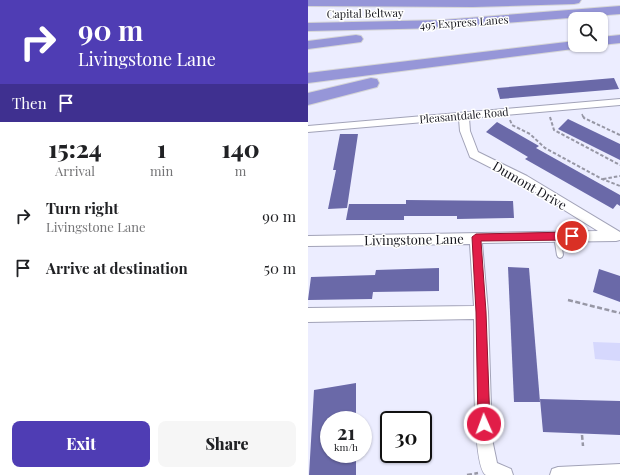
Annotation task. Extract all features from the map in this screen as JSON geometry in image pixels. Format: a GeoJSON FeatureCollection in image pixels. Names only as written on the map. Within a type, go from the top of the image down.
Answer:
{"type":"FeatureCollection","features":[{"type":"Feature","properties":{"kind":"highway"},"geometry":{"type":"LineString","coordinates":[[308,2],[450,3],[574,0]]}},
{"type":"Feature","properties":{"kind":"highway","name":"Capital Beltway"},"geometry":{"type":"LineString","coordinates":[[308,14],[460,11],[614,0]]}},
{"type":"Feature","properties":{"kind":"highway","name":"495 Express Lanes"},"geometry":{"type":"LineString","coordinates":[[308,27],[443,24],[620,10]]}},
{"type":"Feature","properties":{"kind":"highway"},"geometry":{"type":"LineString","coordinates":[[608,20],[620,19]]}},
{"type":"Feature","properties":{"kind":"highway"},"geometry":{"type":"LineString","coordinates":[[308,41],[568,24]]}},
{"type":"Feature","properties":{"kind":"highway"},"geometry":{"type":"LineString","coordinates":[[608,30],[620,28]]}},
{"type":"Feature","properties":{"kind":"highway","name":"495 Express Lanes"},"geometry":{"type":"LineString","coordinates":[[315,62],[459,49],[568,35]]}},
{"type":"Feature","properties":{"kind":"highway"},"geometry":{"type":"LineString","coordinates":[[308,45],[369,38]]}},
{"type":"Feature","properties":{"kind":"highway"},"geometry":{"type":"LineString","coordinates":[[608,41],[620,39]]}},
{"type":"Feature","properties":{"kind":"highway"},"geometry":{"type":"LineString","coordinates":[[308,78],[568,46]]}},
{"type":"Feature","properties":{"kind":"highway"},"geometry":{"type":"LineString","coordinates":[[308,99],[364,84],[494,56]]}},
{"type":"Feature","properties":{"kind":"street","name":"Pleasantdale Road"},"geometry":{"type":"LineString","coordinates":[[308,129],[464,114],[620,102]]}},
{"type":"Feature","properties":{"kind":"street","name":"Dumont Drive"},"geometry":{"type":"LineString","coordinates":[[464,114],[465,131],[474,154],[523,179],[618,237]]}},
{"type":"Feature","properties":{"kind":"street","name":"Livingstone Lane"},"geometry":{"type":"LineString","coordinates":[[308,241],[476,237],[618,237]]}},
{"type":"Feature","properties":{"kind":"street"},"geometry":{"type":"LineString","coordinates":[[476,237],[481,312],[484,440],[490,468],[505,475]]}},
{"type":"Feature","properties":{"kind":"street"},"geometry":{"type":"LineString","coordinates":[[308,315],[481,312]]}},
{"type":"Feature","properties":{"kind":"street"},"geometry":{"type":"LineString","coordinates":[[558,475],[620,472]]}},
{"type":"Feature","properties":{"kind":"lane"},"geometry":{"type":"LineString","coordinates":[[557,236],[560,255]]}},
{"type":"Feature","properties":{"kind":"path"},"geometry":{"type":"LineString","coordinates":[[579,105],[584,118],[620,135]]}},
{"type":"Feature","properties":{"kind":"path"},"geometry":{"type":"LineString","coordinates":[[548,108],[554,130],[620,165]]}},
{"type":"Feature","properties":{"kind":"path"},"geometry":{"type":"LineString","coordinates":[[508,111],[512,125],[530,134],[541,145],[602,179],[620,186]]}},
{"type":"Feature","properties":{"kind":"path"},"geometry":{"type":"LineString","coordinates":[[602,179],[620,176]]}},
{"type":"Feature","properties":{"kind":"path"},"geometry":{"type":"LineString","coordinates":[[568,300],[620,313]]}},
{"type":"Feature","properties":{"kind":"path"},"geometry":{"type":"LineString","coordinates":[[582,435],[583,446]]}},
{"type":"Feature","properties":{"kind":"shaded area"},"geometry":{"type":"Polygon","coordinates":[[[593,342],[620,343],[620,361],[595,359],[593,342]]]}},
{"type":"Feature","properties":{"kind":"building"},"geometry":{"type":"Polygon","coordinates":[[[614,78],[619,89],[500,99],[497,88],[614,78]]]}},
{"type":"Feature","properties":{"kind":"building"},"geometry":{"type":"Polygon","coordinates":[[[568,119],[620,144],[620,160],[558,129],[568,119]]]}},
{"type":"Feature","properties":{"kind":"building"},"geometry":{"type":"Polygon","coordinates":[[[497,122],[539,146],[536,148],[620,195],[620,206],[617,204],[613,209],[525,159],[528,157],[486,132],[497,122]]]}},
{"type":"Feature","properties":{"kind":"building"},"geometry":{"type":"Polygon","coordinates":[[[340,134],[358,134],[347,208],[328,209],[336,170],[333,170],[340,134]]]}},
{"type":"Feature","properties":{"kind":"building"},"geometry":{"type":"Polygon","coordinates":[[[406,200],[513,201],[514,218],[457,219],[457,216],[404,216],[404,220],[346,220],[349,204],[406,204],[406,200]]]}},
{"type":"Feature","properties":{"kind":"building"},"geometry":{"type":"Polygon","coordinates":[[[508,267],[529,268],[540,402],[514,402],[508,267]]]}},
{"type":"Feature","properties":{"kind":"building"},"geometry":{"type":"Polygon","coordinates":[[[439,268],[439,291],[373,292],[372,299],[308,300],[311,277],[375,275],[376,270],[439,268]]]}},
{"type":"Feature","properties":{"kind":"building"},"geometry":{"type":"Polygon","coordinates":[[[599,269],[620,276],[620,302],[593,292],[599,269]]]}},
{"type":"Feature","properties":{"kind":"building"},"geometry":{"type":"Polygon","coordinates":[[[356,383],[356,411],[320,411],[320,463],[356,463],[356,475],[309,475],[314,390],[356,383]]]}},
{"type":"Feature","properties":{"kind":"building"},"geometry":{"type":"Polygon","coordinates":[[[540,399],[620,401],[620,435],[543,432],[540,399]]]}},
{"type":"Feature","properties":{"kind":"route"},"geometry":{"type":"LineString","coordinates":[[484,424],[481,312],[476,237],[572,236]]}}]}
